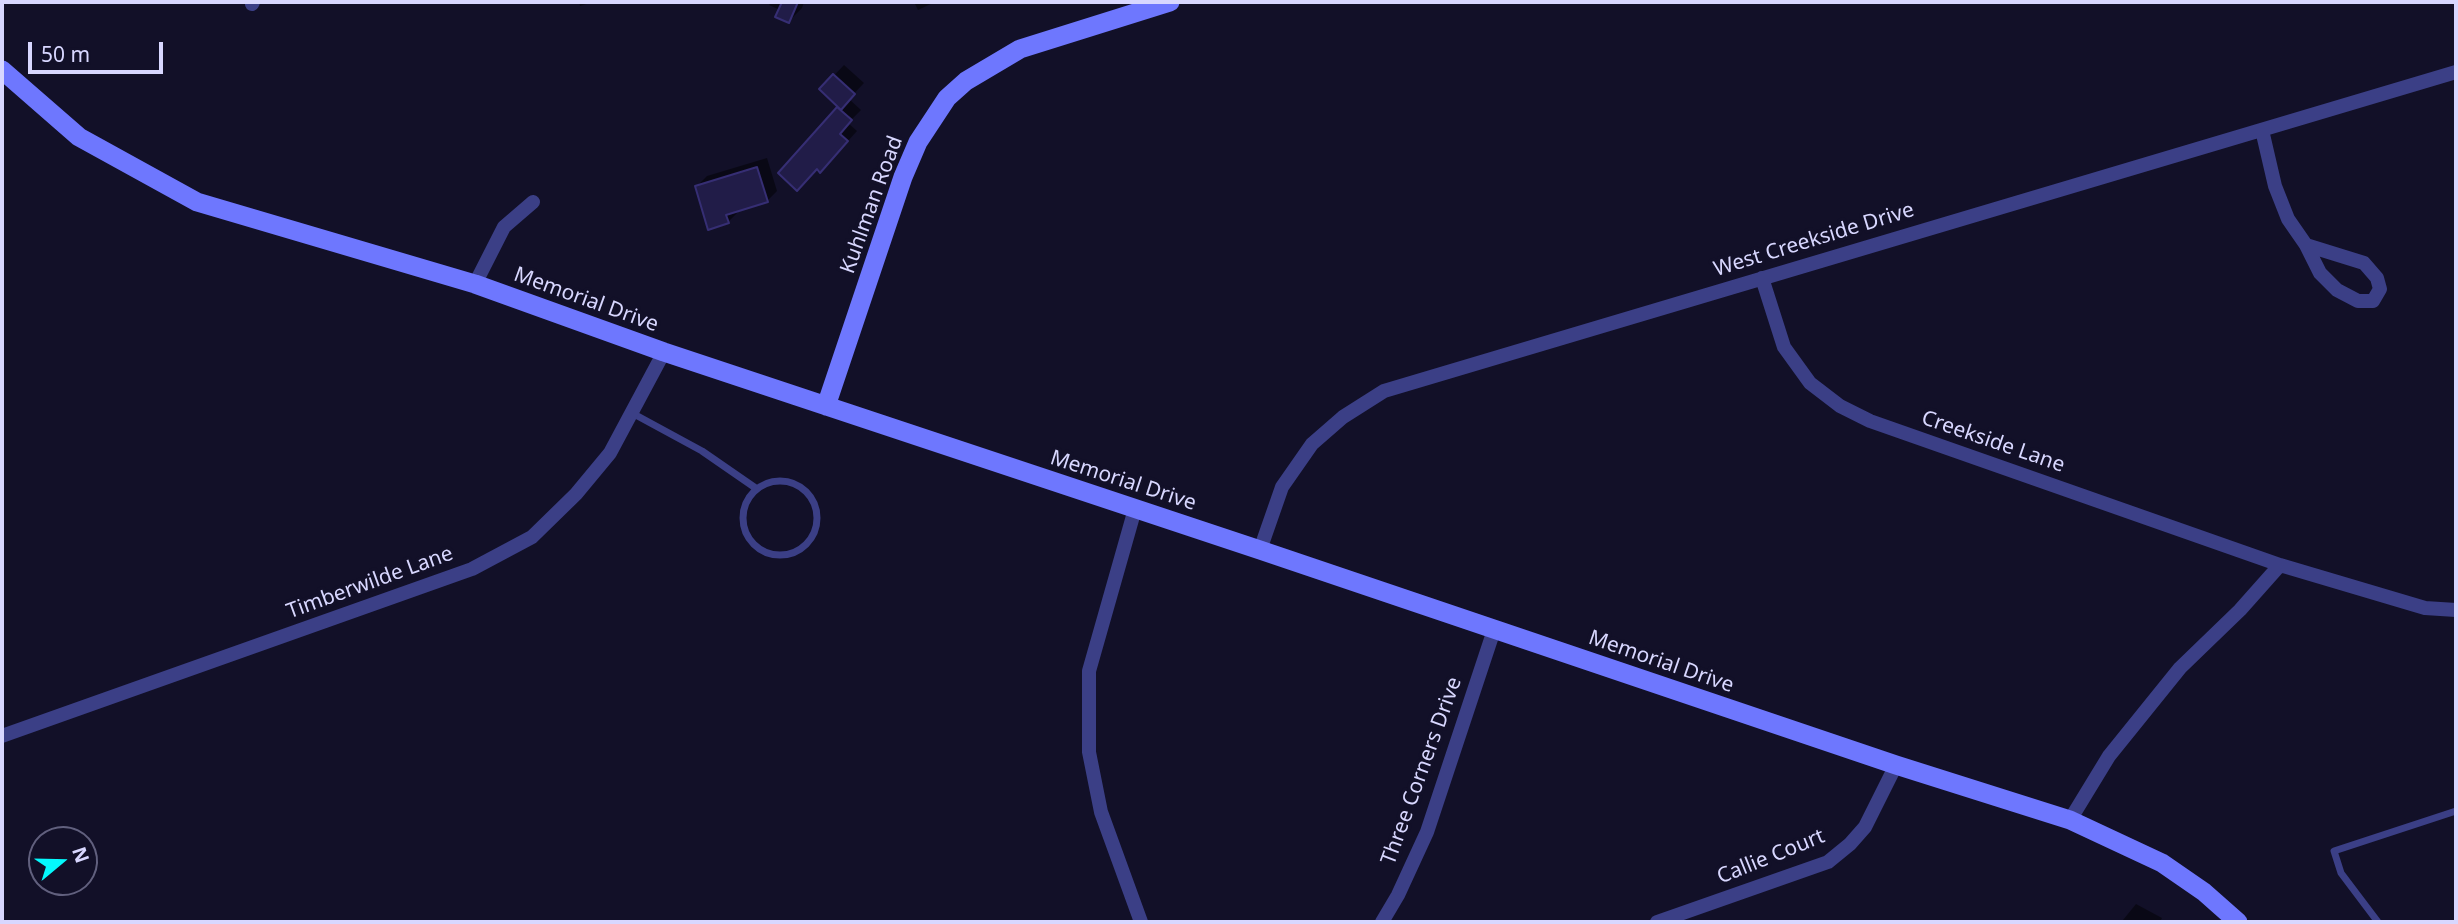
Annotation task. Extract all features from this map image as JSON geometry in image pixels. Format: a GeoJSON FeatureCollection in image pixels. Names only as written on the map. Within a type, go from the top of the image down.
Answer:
{"type":"FeatureCollection","features":[{"type":"Feature","properties":{"kind":"street","name":"Kuhlman Road"},"geometry":{"type":"LineString","coordinates":[[826,406],[903,177],[918,142],[947,98],[966,81],[1020,49],[1170,2]]}},
{"type":"Feature","properties":{"kind":"street","name":"Memorial Drive"},"geometry":{"type":"LineString","coordinates":[[2,70],[79,136],[197,202],[475,284],[664,352],[1896,765],[2070,820],[2162,863],[2204,892],[2238,922]]}},
{"type":"Feature","properties":{"kind":"street","name":"West Creekside Drive"},"geometry":{"type":"LineString","coordinates":[[1261,550],[1282,487],[1312,444],[1343,417],[1384,391],[2456,72]]}},
{"type":"Feature","properties":{"kind":"street"},"geometry":{"type":"LineString","coordinates":[[2262,130],[2288,219],[2306,245],[2320,273],[2337,290],[2358,300],[2372,301],[2380,289],[2377,278],[2364,263],[2306,245]]}},
{"type":"Feature","properties":{"kind":"street"},"geometry":{"type":"LineString","coordinates":[[475,284],[504,227],[533,202]]}},
{"type":"Feature","properties":{"kind":"street","name":"Creekside Lane"},"geometry":{"type":"LineString","coordinates":[[1762,278],[1784,347],[1810,383],[1840,406],[1870,421],[2280,565],[2425,608],[2456,610]]}},
{"type":"Feature","properties":{"kind":"street","name":"Timberwilde Lane"},"geometry":{"type":"LineString","coordinates":[[2,736],[472,569],[532,537],[576,494],[610,453],[664,352]]}},
{"type":"Feature","properties":{"kind":"street"},"geometry":{"type":"LineString","coordinates":[[1135,509],[1088,671],[1089,752],[1101,812],[1141,922]]}},
{"type":"Feature","properties":{"kind":"street"},"geometry":{"type":"LineString","coordinates":[[2070,820],[2109,756],[2180,668],[2240,610],[2280,565]]}},
{"type":"Feature","properties":{"kind":"street","name":"Three Corners Drive"},"geometry":{"type":"LineString","coordinates":[[1382,922],[1398,895],[1427,832],[1494,629]]}},
{"type":"Feature","properties":{"kind":"street","name":"Callie Court"},"geometry":{"type":"LineString","coordinates":[[1657,922],[1828,862],[1850,844],[1864,827],[1896,765]]}},
{"type":"Feature","properties":{"kind":"lane"},"geometry":{"type":"LineString","coordinates":[[632,413],[702,452],[757,489]]}},
{"type":"Feature","properties":{"kind":"lane"},"geometry":{"type":"LineString","coordinates":[[768,482],[793,482],[812,498],[818,523],[814,535],[796,553],[772,555],[761,550],[746,533],[744,509],[748,498],[757,489],[768,482]]}},
{"type":"Feature","properties":{"kind":"lane"},"geometry":{"type":"LineString","coordinates":[[2378,922],[2341,873],[2334,851],[2456,811]]}},
{"type":"Feature","properties":{"kind":"building"},"geometry":{"type":"Polygon","coordinates":[[[782,2],[798,2],[789,23],[775,17],[782,2]]]}},
{"type":"Feature","properties":{"kind":"building"},"geometry":{"type":"Polygon","coordinates":[[[833,74],[855,94],[841,110],[819,89],[833,74]]]}},
{"type":"Feature","properties":{"kind":"building"},"geometry":{"type":"Polygon","coordinates":[[[837,107],[852,120],[840,134],[848,141],[820,173],[817,169],[797,191],[778,173],[837,107]]]}},
{"type":"Feature","properties":{"kind":"building"},"geometry":{"type":"Polygon","coordinates":[[[757,167],[768,202],[726,215],[729,223],[708,230],[695,186],[757,167]]]}}]}
